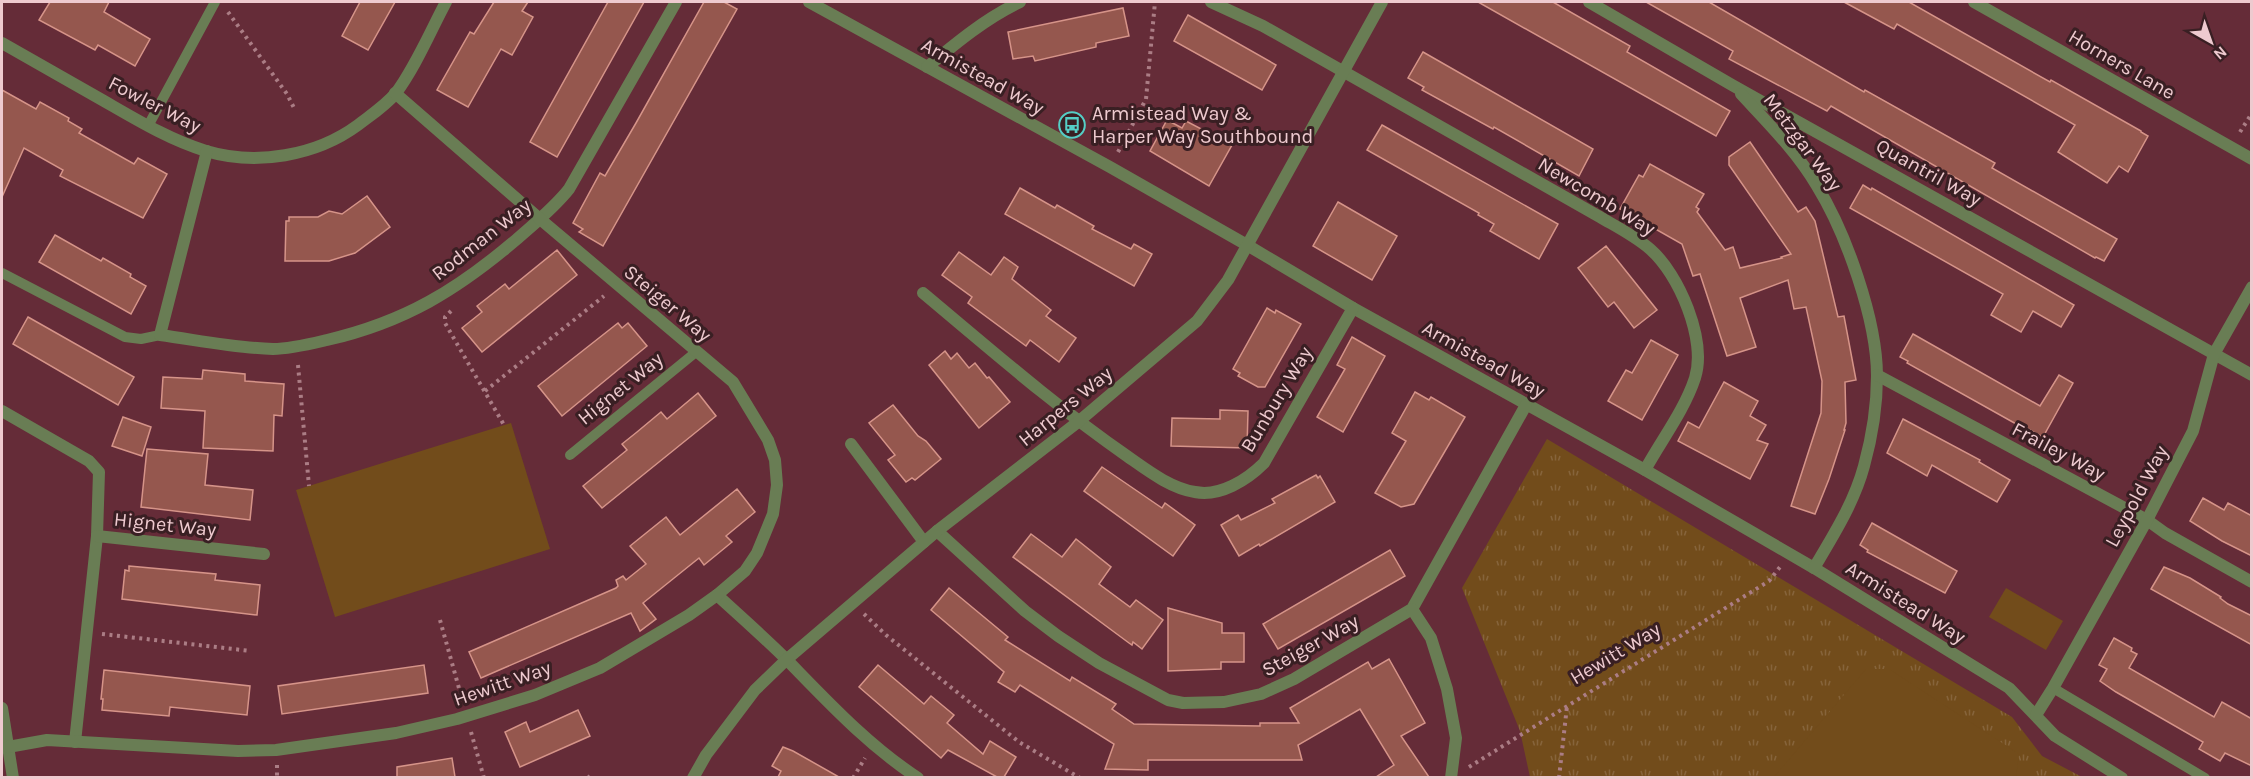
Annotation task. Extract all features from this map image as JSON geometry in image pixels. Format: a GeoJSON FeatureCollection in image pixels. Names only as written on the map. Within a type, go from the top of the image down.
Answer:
{"type":"FeatureCollection","features":[{"type":"Feature","properties":{"kind":"street","name":"Fowler Way"},"geometry":{"type":"LineString","coordinates":[[2,43],[148,126],[207,151],[245,157],[268,157],[315,148],[346,134],[382,108],[395,93],[446,2]]}},
{"type":"Feature","properties":{"kind":"street","name":"Rodman Way"},"geometry":{"type":"LineString","coordinates":[[160,335],[274,349],[296,346],[360,332],[403,316],[442,296],[481,269],[556,206],[569,189],[676,2]]}},
{"type":"Feature","properties":{"kind":"street","name":"Armistead Way"},"geometry":{"type":"LineString","coordinates":[[809,2],[1247,244],[1353,308],[1645,470],[1814,568],[2008,688],[2055,736],[2122,777]]}},
{"type":"Feature","properties":{"kind":"street"},"geometry":{"type":"LineString","coordinates":[[927,67],[963,37],[1020,2]]}},
{"type":"Feature","properties":{"kind":"street","name":"Newcomb Way"},"geometry":{"type":"LineString","coordinates":[[1211,2],[1263,26],[1626,232],[1650,250],[1669,270],[1680,291],[1695,331],[1698,352],[1696,374],[1686,402],[1645,470]]}},
{"type":"Feature","properties":{"kind":"street","name":"Harpers Way"},"geometry":{"type":"LineString","coordinates":[[693,777],[706,755],[755,690],[786,660],[937,531],[1078,423],[1197,321],[1216,299],[1228,280],[1382,2]]}},
{"type":"Feature","properties":{"kind":"street","name":"Quantril Way"},"geometry":{"type":"LineString","coordinates":[[1589,2],[1732,85],[2252,375]]}},
{"type":"Feature","properties":{"kind":"street","name":"Horners Lane"},"geometry":{"type":"LineString","coordinates":[[1974,2],[2252,159]]}},
{"type":"Feature","properties":{"kind":"street","name":"Metzgar Way"},"geometry":{"type":"LineString","coordinates":[[1732,85],[1785,143],[1817,185],[1856,271],[1871,328],[1877,375],[1873,422],[1864,467],[1844,517],[1814,568]]}},
{"type":"Feature","properties":{"kind":"street","name":"Steiger Way"},"geometry":{"type":"LineString","coordinates":[[395,93],[733,382],[768,440],[775,460],[777,476],[773,514],[766,535],[745,571],[717,595]]}},
{"type":"Feature","properties":{"kind":"street"},"geometry":{"type":"LineString","coordinates":[[160,335],[207,151]]}},
{"type":"Feature","properties":{"kind":"street","name":"Leypold Way"},"geometry":{"type":"LineString","coordinates":[[2036,715],[2147,520],[2193,431],[2214,354],[2252,287]]}},
{"type":"Feature","properties":{"kind":"street","name":"Bunbury Way"},"geometry":{"type":"LineString","coordinates":[[923,293],[1078,423],[1170,484],[1196,493],[1228,487],[1249,478],[1264,463],[1353,308]]}},
{"type":"Feature","properties":{"kind":"street","name":"Frailey Way"},"geometry":{"type":"LineString","coordinates":[[1877,375],[2147,520],[2165,533],[2252,582]]}},
{"type":"Feature","properties":{"kind":"street","name":"Steiger Way"},"geometry":{"type":"LineString","coordinates":[[937,531],[1025,611],[1059,636],[1131,681],[1168,700],[1184,703],[1224,702],[1261,694],[1303,674],[1412,609],[1526,405]]}},
{"type":"Feature","properties":{"kind":"street","name":"Hignet Way"},"geometry":{"type":"LineString","coordinates":[[2,411],[89,461],[99,472],[97,536],[264,554]]}},
{"type":"Feature","properties":{"kind":"street"},"geometry":{"type":"LineString","coordinates":[[851,444],[924,542]]}},
{"type":"Feature","properties":{"kind":"street"},"geometry":{"type":"LineString","coordinates":[[75,742],[97,536]]}},
{"type":"Feature","properties":{"kind":"street"},"geometry":{"type":"LineString","coordinates":[[717,595],[857,731],[918,777]]}},
{"type":"Feature","properties":{"kind":"street","name":"Hewitt Way"},"geometry":{"type":"LineString","coordinates":[[8,747],[47,740],[238,751],[276,750],[396,733],[447,722],[535,695],[600,668],[689,615],[717,595]]}},
{"type":"Feature","properties":{"kind":"street"},"geometry":{"type":"LineString","coordinates":[[1412,609],[1431,638],[1447,689],[1456,738],[1457,774]]}},
{"type":"Feature","properties":{"kind":"street"},"geometry":{"type":"LineString","coordinates":[[2,708],[14,777]]}},
{"type":"Feature","properties":{"kind":"lane"},"geometry":{"type":"LineString","coordinates":[[148,126],[215,2]]}},
{"type":"Feature","properties":{"kind":"lane","name":"Rodman Way"},"geometry":{"type":"LineString","coordinates":[[2,273],[124,337],[141,339],[160,335]]}},
{"type":"Feature","properties":{"kind":"lane","name":"Hignet Way"},"geometry":{"type":"LineString","coordinates":[[570,455],[696,352]]}},
{"type":"Feature","properties":{"kind":"lane"},"geometry":{"type":"LineString","coordinates":[[2053,688],[2205,777]]}},
{"type":"Feature","properties":{"kind":"path"},"geometry":{"type":"LineString","coordinates":[[1110,167],[1146,99],[1155,2]]}},
{"type":"Feature","properties":{"kind":"path"},"geometry":{"type":"LineString","coordinates":[[227,11],[287,94],[294,108]]}},
{"type":"Feature","properties":{"kind":"path"},"geometry":{"type":"LineString","coordinates":[[485,391],[617,285]]}},
{"type":"Feature","properties":{"kind":"path"},"geometry":{"type":"LineString","coordinates":[[458,306],[445,317],[445,323],[504,425]]}},
{"type":"Feature","properties":{"kind":"path"},"geometry":{"type":"LineString","coordinates":[[296,346],[309,486]]}},
{"type":"Feature","properties":{"kind":"path","name":"Hewitt Way"},"geometry":{"type":"LineString","coordinates":[[1457,774],[1769,581],[1790,555]]}},
{"type":"Feature","properties":{"kind":"path"},"geometry":{"type":"LineString","coordinates":[[853,603],[886,635],[1019,742],[1080,777]]}},
{"type":"Feature","properties":{"kind":"path"},"geometry":{"type":"LineString","coordinates":[[87,632],[251,651]]}},
{"type":"Feature","properties":{"kind":"path"},"geometry":{"type":"LineString","coordinates":[[1559,777],[1567,705]]}},
{"type":"Feature","properties":{"kind":"green space"},"geometry":{"type":"Polygon","coordinates":[[[511,423],[550,549],[335,617],[296,490],[511,423]]]}},
{"type":"Feature","properties":{"kind":"green space"},"geometry":{"type":"Polygon","coordinates":[[[1547,439],[2012,717],[2042,756],[2082,777],[1530,777],[1520,731],[1462,588],[1547,439]]]}},
{"type":"Feature","properties":{"kind":"green space"},"geometry":{"type":"Polygon","coordinates":[[[2006,588],[2063,621],[2046,650],[1989,617],[2006,588]]]}},
{"type":"Feature","properties":{"kind":"green space"},"geometry":{"type":"Polygon","coordinates":[[[1866,669],[1889,669],[2019,754],[2016,777],[1774,777],[1866,669]]]}},
{"type":"Feature","properties":{"kind":"building"},"geometry":{"type":"Polygon","coordinates":[[[50,2],[109,2],[104,12],[150,39],[135,66],[98,45],[95,50],[39,20],[50,2]]]}},
{"type":"Feature","properties":{"kind":"building"},"geometry":{"type":"Polygon","coordinates":[[[360,2],[395,2],[368,50],[342,36],[360,2]]]}},
{"type":"Feature","properties":{"kind":"building"},"geometry":{"type":"Polygon","coordinates":[[[494,2],[528,2],[522,11],[533,17],[512,55],[501,49],[468,107],[437,90],[470,32],[474,34],[494,2]]]}},
{"type":"Feature","properties":{"kind":"building"},"geometry":{"type":"Polygon","coordinates":[[[608,2],[644,2],[557,157],[530,142],[608,2]]]}},
{"type":"Feature","properties":{"kind":"building"},"geometry":{"type":"Polygon","coordinates":[[[704,2],[724,2],[737,9],[603,246],[579,232],[583,229],[573,223],[600,173],[605,176],[704,2]]]}},
{"type":"Feature","properties":{"kind":"building"},"geometry":{"type":"Polygon","coordinates":[[[1478,2],[1553,2],[1630,46],[1627,52],[1730,111],[1716,136],[1478,2]]]}},
{"type":"Feature","properties":{"kind":"building"},"geometry":{"type":"Polygon","coordinates":[[[1646,2],[1709,2],[1864,92],[1865,90],[1995,163],[1992,168],[2117,239],[2104,261],[2095,258],[1831,106],[1827,111],[1729,59],[1733,51],[1646,2]]]}},
{"type":"Feature","properties":{"kind":"building"},"geometry":{"type":"Polygon","coordinates":[[[1844,2],[1909,2],[2148,136],[2128,172],[2119,166],[2107,183],[2058,152],[2075,125],[1897,24],[1894,29],[1844,2]]]}},
{"type":"Feature","properties":{"kind":"building"},"geometry":{"type":"Polygon","coordinates":[[[1123,8],[1129,36],[1096,43],[1096,47],[1035,61],[1033,56],[1013,59],[1008,32],[1123,8]]]}},
{"type":"Feature","properties":{"kind":"building"},"geometry":{"type":"Polygon","coordinates":[[[1188,15],[1276,65],[1262,90],[1174,41],[1188,15]]]}},
{"type":"Feature","properties":{"kind":"building"},"geometry":{"type":"Polygon","coordinates":[[[1423,52],[1593,149],[1579,176],[1494,127],[1493,129],[1422,90],[1424,87],[1408,78],[1423,52]]]}},
{"type":"Feature","properties":{"kind":"building"},"geometry":{"type":"Polygon","coordinates":[[[2,90],[36,109],[40,102],[69,118],[68,121],[82,129],[79,133],[134,164],[138,158],[167,174],[143,218],[60,176],[63,170],[24,148],[2,197],[2,90]]]}},
{"type":"Feature","properties":{"kind":"building"},"geometry":{"type":"Polygon","coordinates":[[[1167,120],[1182,128],[1186,121],[1232,145],[1209,186],[1150,151],[1167,120]]]}},
{"type":"Feature","properties":{"kind":"building"},"geometry":{"type":"Polygon","coordinates":[[[1382,125],[1558,224],[1539,259],[1490,231],[1494,224],[1478,215],[1479,213],[1367,150],[1382,125]]]}},
{"type":"Feature","properties":{"kind":"building"},"geometry":{"type":"Polygon","coordinates":[[[1750,142],[1798,212],[1806,207],[1815,221],[1838,317],[1844,316],[1856,380],[1845,382],[1845,430],[1815,514],[1791,506],[1821,413],[1822,381],[1806,307],[1794,309],[1788,280],[1740,298],[1756,347],[1727,356],[1700,274],[1693,276],[1682,244],[1620,209],[1639,175],[1643,177],[1650,164],[1704,194],[1696,207],[1699,209],[1697,212],[1725,250],[1733,247],[1740,268],[1791,254],[1729,165],[1729,157],[1750,142]]]}},
{"type":"Feature","properties":{"kind":"building"},"geometry":{"type":"Polygon","coordinates":[[[1863,185],[1871,190],[1872,188],[2074,305],[2061,327],[2033,311],[2021,332],[1991,315],[2003,294],[1850,208],[1863,185]]]}},
{"type":"Feature","properties":{"kind":"building"},"geometry":{"type":"Polygon","coordinates":[[[1020,188],[1055,208],[1057,205],[1094,226],[1092,229],[1131,249],[1134,244],[1152,254],[1134,286],[1005,214],[1020,188]]]}},
{"type":"Feature","properties":{"kind":"building"},"geometry":{"type":"Polygon","coordinates":[[[367,196],[390,227],[355,253],[329,261],[285,261],[286,221],[289,221],[289,217],[318,217],[329,211],[342,214],[367,196]]]}},
{"type":"Feature","properties":{"kind":"building"},"geometry":{"type":"Polygon","coordinates":[[[1338,202],[1397,236],[1372,280],[1313,246],[1338,202]]]}},
{"type":"Feature","properties":{"kind":"building"},"geometry":{"type":"Polygon","coordinates":[[[55,235],[101,261],[103,258],[131,274],[130,277],[146,286],[131,314],[39,262],[55,235]]]}},
{"type":"Feature","properties":{"kind":"building"},"geometry":{"type":"Polygon","coordinates":[[[1606,246],[1657,310],[1634,328],[1614,302],[1608,307],[1578,268],[1606,246]]]}},
{"type":"Feature","properties":{"kind":"building"},"geometry":{"type":"Polygon","coordinates":[[[557,250],[577,275],[482,352],[462,328],[482,312],[477,306],[505,284],[509,289],[557,250]]]}},
{"type":"Feature","properties":{"kind":"building"},"geometry":{"type":"Polygon","coordinates":[[[959,252],[991,275],[1004,257],[1018,267],[1012,279],[1051,310],[1046,316],[1076,338],[1059,362],[1030,340],[1026,346],[968,303],[972,297],[942,275],[959,252]]]}},
{"type":"Feature","properties":{"kind":"building"},"geometry":{"type":"Polygon","coordinates":[[[1267,308],[1275,313],[1276,310],[1301,324],[1265,387],[1258,387],[1238,376],[1240,373],[1233,369],[1267,308]]]}},
{"type":"Feature","properties":{"kind":"building"},"geometry":{"type":"Polygon","coordinates":[[[28,317],[134,377],[118,405],[13,344],[28,317]]]}},
{"type":"Feature","properties":{"kind":"building"},"geometry":{"type":"Polygon","coordinates":[[[618,323],[622,328],[628,323],[647,346],[562,416],[538,386],[618,323]]]}},
{"type":"Feature","properties":{"kind":"building"},"geometry":{"type":"Polygon","coordinates":[[[1913,334],[2040,406],[2059,375],[2073,383],[2043,437],[1907,363],[1908,361],[1900,357],[1913,334]]]}},
{"type":"Feature","properties":{"kind":"building"},"geometry":{"type":"Polygon","coordinates":[[[1352,337],[1385,356],[1343,432],[1317,417],[1345,369],[1337,365],[1352,337]]]}},
{"type":"Feature","properties":{"kind":"building"},"geometry":{"type":"Polygon","coordinates":[[[1651,340],[1678,355],[1642,420],[1608,401],[1626,370],[1632,373],[1651,340]]]}},
{"type":"Feature","properties":{"kind":"building"},"geometry":{"type":"Polygon","coordinates":[[[945,351],[951,359],[957,353],[969,368],[975,363],[1010,402],[979,428],[929,365],[945,351]]]}},
{"type":"Feature","properties":{"kind":"building"},"geometry":{"type":"Polygon","coordinates":[[[203,370],[245,374],[245,381],[284,384],[282,416],[274,415],[273,451],[203,448],[205,411],[161,408],[163,377],[202,379],[203,370]]]}},
{"type":"Feature","properties":{"kind":"building"},"geometry":{"type":"Polygon","coordinates":[[[1724,382],[1758,401],[1750,416],[1766,425],[1757,440],[1768,444],[1750,479],[1678,441],[1688,422],[1699,428],[1724,382]]]}},
{"type":"Feature","properties":{"kind":"building"},"geometry":{"type":"Polygon","coordinates":[[[1415,392],[1429,400],[1431,397],[1465,417],[1414,504],[1401,507],[1375,493],[1406,441],[1392,433],[1415,392]]]}},
{"type":"Feature","properties":{"kind":"building"},"geometry":{"type":"Polygon","coordinates":[[[698,393],[716,416],[602,508],[583,486],[627,450],[622,444],[661,412],[667,419],[698,393]]]}},
{"type":"Feature","properties":{"kind":"building"},"geometry":{"type":"Polygon","coordinates":[[[893,405],[918,436],[926,441],[941,459],[915,480],[912,478],[906,482],[888,460],[895,455],[869,423],[893,405]]]}},
{"type":"Feature","properties":{"kind":"building"},"geometry":{"type":"Polygon","coordinates":[[[1220,410],[1248,411],[1247,448],[1171,446],[1172,418],[1220,419],[1220,410]]]}},
{"type":"Feature","properties":{"kind":"building"},"geometry":{"type":"Polygon","coordinates":[[[123,417],[151,427],[142,456],[112,446],[123,417]]]}},
{"type":"Feature","properties":{"kind":"building"},"geometry":{"type":"Polygon","coordinates":[[[1903,419],[1980,460],[1979,462],[2010,480],[1997,502],[1932,465],[1927,476],[1887,453],[1903,419]]]}},
{"type":"Feature","properties":{"kind":"building"},"geometry":{"type":"Polygon","coordinates":[[[147,449],[208,454],[205,485],[253,490],[250,520],[141,507],[147,449]]]}},
{"type":"Feature","properties":{"kind":"building"},"geometry":{"type":"Polygon","coordinates":[[[1102,467],[1162,508],[1165,503],[1195,525],[1173,556],[1084,491],[1102,467]]]}},
{"type":"Feature","properties":{"kind":"building"},"geometry":{"type":"Polygon","coordinates":[[[1316,475],[1318,478],[1320,476],[1335,502],[1239,556],[1221,525],[1238,515],[1241,520],[1275,503],[1272,499],[1316,475]]]}},
{"type":"Feature","properties":{"kind":"building"},"geometry":{"type":"Polygon","coordinates":[[[737,489],[755,512],[726,536],[732,542],[704,565],[699,558],[643,603],[656,619],[640,631],[631,613],[481,678],[469,652],[616,588],[618,586],[616,580],[623,576],[626,580],[646,564],[630,546],[666,517],[680,535],[737,489]]]}},
{"type":"Feature","properties":{"kind":"building"},"geometry":{"type":"Polygon","coordinates":[[[2203,498],[2224,510],[2228,503],[2252,516],[2252,556],[2190,521],[2203,498]]]}},
{"type":"Feature","properties":{"kind":"building"},"geometry":{"type":"Polygon","coordinates":[[[1872,523],[1957,571],[1945,593],[1867,552],[1868,550],[1860,545],[1872,523]]]}},
{"type":"Feature","properties":{"kind":"building"},"geometry":{"type":"Polygon","coordinates":[[[1031,534],[1062,557],[1076,539],[1111,567],[1099,584],[1130,607],[1136,600],[1163,620],[1142,649],[1133,642],[1132,645],[1129,643],[1013,557],[1031,534]]]}},
{"type":"Feature","properties":{"kind":"building"},"geometry":{"type":"Polygon","coordinates":[[[1390,550],[1405,576],[1278,649],[1263,624],[1390,550]]]}},
{"type":"Feature","properties":{"kind":"building"},"geometry":{"type":"Polygon","coordinates":[[[129,566],[216,574],[215,580],[260,585],[257,615],[122,599],[125,570],[129,571],[129,566]]]}},
{"type":"Feature","properties":{"kind":"building"},"geometry":{"type":"Polygon","coordinates":[[[2164,567],[2190,578],[2221,597],[2228,604],[2252,616],[2252,645],[2151,589],[2164,567]]]}},
{"type":"Feature","properties":{"kind":"building"},"geometry":{"type":"Polygon","coordinates":[[[949,588],[1008,637],[1005,640],[1070,681],[1072,677],[1116,704],[1112,709],[1134,724],[1260,726],[1260,723],[1299,723],[1290,708],[1368,662],[1372,669],[1389,659],[1425,723],[1401,736],[1429,777],[1376,777],[1394,765],[1360,709],[1298,745],[1302,760],[1148,760],[1148,770],[1105,769],[1114,744],[1020,685],[1015,692],[998,682],[1004,672],[931,610],[949,588]]]}},
{"type":"Feature","properties":{"kind":"building"},"geometry":{"type":"Polygon","coordinates":[[[1168,608],[1222,623],[1222,633],[1244,633],[1244,662],[1221,662],[1221,669],[1168,671],[1168,608]]]}},
{"type":"Feature","properties":{"kind":"building"},"geometry":{"type":"Polygon","coordinates":[[[2114,638],[2132,648],[2131,651],[2137,654],[2129,668],[2214,717],[2222,702],[2252,719],[2252,766],[2225,753],[2220,761],[2199,749],[2203,742],[2100,681],[2107,669],[2099,665],[2114,638]]]}},
{"type":"Feature","properties":{"kind":"building"},"geometry":{"type":"Polygon","coordinates":[[[424,665],[428,693],[282,714],[278,686],[424,665]]]}},
{"type":"Feature","properties":{"kind":"building"},"geometry":{"type":"Polygon","coordinates":[[[878,665],[924,704],[931,696],[954,715],[947,723],[983,754],[990,741],[1016,757],[1004,777],[997,777],[948,750],[941,758],[859,687],[878,665]]]}},
{"type":"Feature","properties":{"kind":"building"},"geometry":{"type":"Polygon","coordinates":[[[104,670],[250,686],[247,715],[170,707],[169,716],[102,710],[104,670]]]}},
{"type":"Feature","properties":{"kind":"building"},"geometry":{"type":"Polygon","coordinates":[[[578,710],[590,736],[520,767],[505,732],[526,722],[530,732],[578,710]]]}},
{"type":"Feature","properties":{"kind":"building"},"geometry":{"type":"Polygon","coordinates":[[[783,747],[839,777],[778,777],[781,771],[772,766],[783,747]]]}},
{"type":"Feature","properties":{"kind":"building"},"geometry":{"type":"Polygon","coordinates":[[[452,758],[455,777],[397,777],[397,767],[452,758]]]}},
{"type":"Feature","properties":{"kind":"place","name":"Armistead Way & Harper Way Southbound"},"geometry":{"type":"Point","coordinates":[1072,125]}}]}
